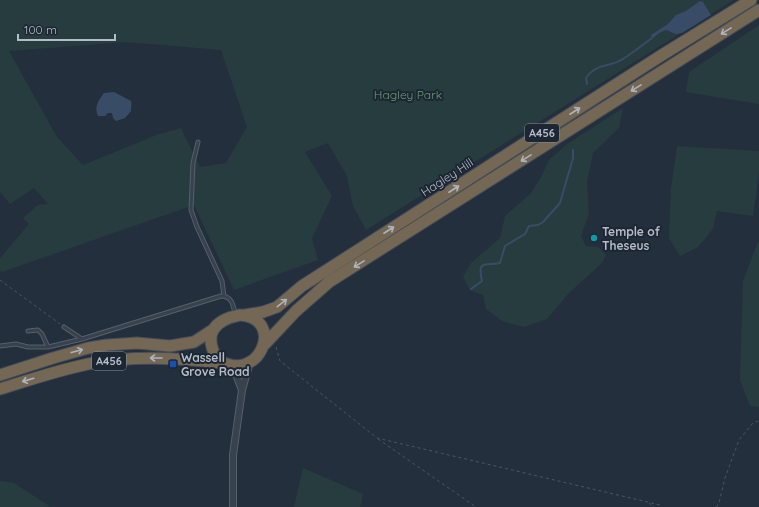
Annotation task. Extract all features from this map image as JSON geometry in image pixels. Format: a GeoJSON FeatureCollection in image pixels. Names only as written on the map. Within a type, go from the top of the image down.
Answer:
{"type":"FeatureCollection","features":[{"type":"Feature","properties":{"kind":"highway","name":"Hagley Hill"},"geometry":{"type":"LineString","coordinates":[[240,315],[263,312],[277,307],[302,286],[662,55],[751,0]]}},
{"type":"Feature","properties":{"kind":"highway","name":"A456"},"geometry":{"type":"LineString","coordinates":[[264,344],[296,311],[329,282],[759,10]]}},
{"type":"Feature","properties":{"kind":"highway"},"geometry":{"type":"LineString","coordinates":[[240,315],[258,321],[262,326],[264,333],[264,344],[260,354],[250,362],[226,364],[217,359],[211,346],[210,341],[214,329],[218,323],[228,317],[240,315]]}},
{"type":"Feature","properties":{"kind":"highway","name":"A456"},"geometry":{"type":"LineString","coordinates":[[0,375],[53,358],[107,345],[137,343],[170,346],[194,342],[214,329]]}},
{"type":"Feature","properties":{"kind":"highway","name":"A456"},"geometry":{"type":"LineString","coordinates":[[0,389],[88,364],[137,358],[158,358],[226,364]]}},
{"type":"Feature","properties":{"kind":"street"},"geometry":{"type":"LineString","coordinates":[[234,507],[233,455],[242,390],[250,362]]}},
{"type":"Feature","properties":{"kind":"street"},"geometry":{"type":"LineString","coordinates":[[226,364],[237,377],[242,390]]}},
{"type":"Feature","properties":{"kind":"lane"},"geometry":{"type":"LineString","coordinates":[[198,142],[193,163],[191,210],[197,227],[222,281],[224,296]]}},
{"type":"Feature","properties":{"kind":"lane"},"geometry":{"type":"LineString","coordinates":[[0,346],[16,344],[28,347],[48,347],[82,339],[224,296],[232,301],[240,315]]}},
{"type":"Feature","properties":{"kind":"lane"},"geometry":{"type":"LineString","coordinates":[[64,327],[82,339]]}},
{"type":"Feature","properties":{"kind":"lane"},"geometry":{"type":"LineString","coordinates":[[28,331],[38,330],[42,334],[48,347]]}},
{"type":"Feature","properties":{"kind":"path"},"geometry":{"type":"LineString","coordinates":[[0,280],[64,327]]}},
{"type":"Feature","properties":{"kind":"path"},"geometry":{"type":"LineString","coordinates":[[273,335],[280,361],[377,438],[476,507]]}},
{"type":"Feature","properties":{"kind":"path"},"geometry":{"type":"LineString","coordinates":[[716,507],[719,503],[725,478],[739,440],[753,423],[759,421]]}},
{"type":"Feature","properties":{"kind":"path"},"geometry":{"type":"LineString","coordinates":[[377,438],[660,505]]}},
{"type":"Feature","properties":{"kind":"path"},"geometry":{"type":"LineString","coordinates":[[648,503],[654,507]]}},
{"type":"Feature","properties":{"kind":"green space","name":"Hagley Park"},"geometry":{"type":"Polygon","coordinates":[[[0,0],[732,0],[366,230],[353,206],[347,176],[328,143],[305,152],[332,196],[312,238],[318,260],[234,290],[194,205],[2,272],[0,270],[0,258],[29,224],[23,218],[38,205],[48,204],[34,188],[10,204],[0,192],[0,0]],[[126,42],[9,51],[57,137],[83,165],[159,134],[181,128],[200,167],[226,163],[247,127],[221,50],[126,42]]]}},
{"type":"Feature","properties":{"kind":"green space"},"geometry":{"type":"Polygon","coordinates":[[[759,25],[759,104],[686,92],[689,72],[759,25]]]}},
{"type":"Feature","properties":{"kind":"green space"},"geometry":{"type":"Polygon","coordinates":[[[623,108],[619,128],[593,153],[587,182],[589,213],[581,236],[586,246],[598,247],[606,255],[602,263],[569,293],[547,319],[524,327],[502,321],[486,309],[483,295],[470,290],[463,277],[471,263],[500,238],[505,216],[531,193],[549,160],[567,144],[623,108]]]}},
{"type":"Feature","properties":{"kind":"green space"},"geometry":{"type":"Polygon","coordinates":[[[677,146],[759,151],[759,172],[753,216],[717,211],[713,229],[698,247],[680,256],[669,238],[671,188],[677,146]]]}},
{"type":"Feature","properties":{"kind":"green space"},"geometry":{"type":"Polygon","coordinates":[[[758,242],[759,407],[750,406],[740,380],[743,281],[758,242]]]}},
{"type":"Feature","properties":{"kind":"green space"},"geometry":{"type":"Polygon","coordinates":[[[303,468],[363,494],[360,507],[294,507],[303,468]]]}},
{"type":"Feature","properties":{"kind":"green space"},"geometry":{"type":"Polygon","coordinates":[[[0,481],[14,483],[51,507],[0,507],[0,481]]]}},
{"type":"Feature","properties":{"kind":"water"},"geometry":{"type":"Polygon","coordinates":[[[700,1],[703,2],[711,15],[682,33],[676,34],[666,30],[652,38],[651,35],[668,24],[676,15],[686,11],[700,1]]]}},
{"type":"Feature","properties":{"kind":"water"},"geometry":{"type":"Polygon","coordinates":[[[114,92],[131,101],[131,111],[125,118],[116,121],[113,118],[112,113],[108,113],[105,116],[98,116],[96,110],[98,101],[104,93],[114,92]]]}},
{"type":"Feature","properties":{"kind":"waterway"},"geometry":{"type":"LineString","coordinates":[[587,84],[586,78],[594,70],[621,60],[652,38]]}},
{"type":"Feature","properties":{"kind":"waterway"},"geometry":{"type":"LineString","coordinates":[[471,289],[482,281],[482,266],[486,264],[500,263],[505,246],[525,234],[529,226],[538,225],[543,222],[560,203],[573,158],[573,150]]}},
{"type":"Feature","properties":{"kind":"place","name":"Temple of Theseus"},"geometry":{"type":"Point","coordinates":[594,238]}},
{"type":"Feature","properties":{"kind":"place","name":"Wassell Grove Road"},"geometry":{"type":"Point","coordinates":[173,364]}}]}
